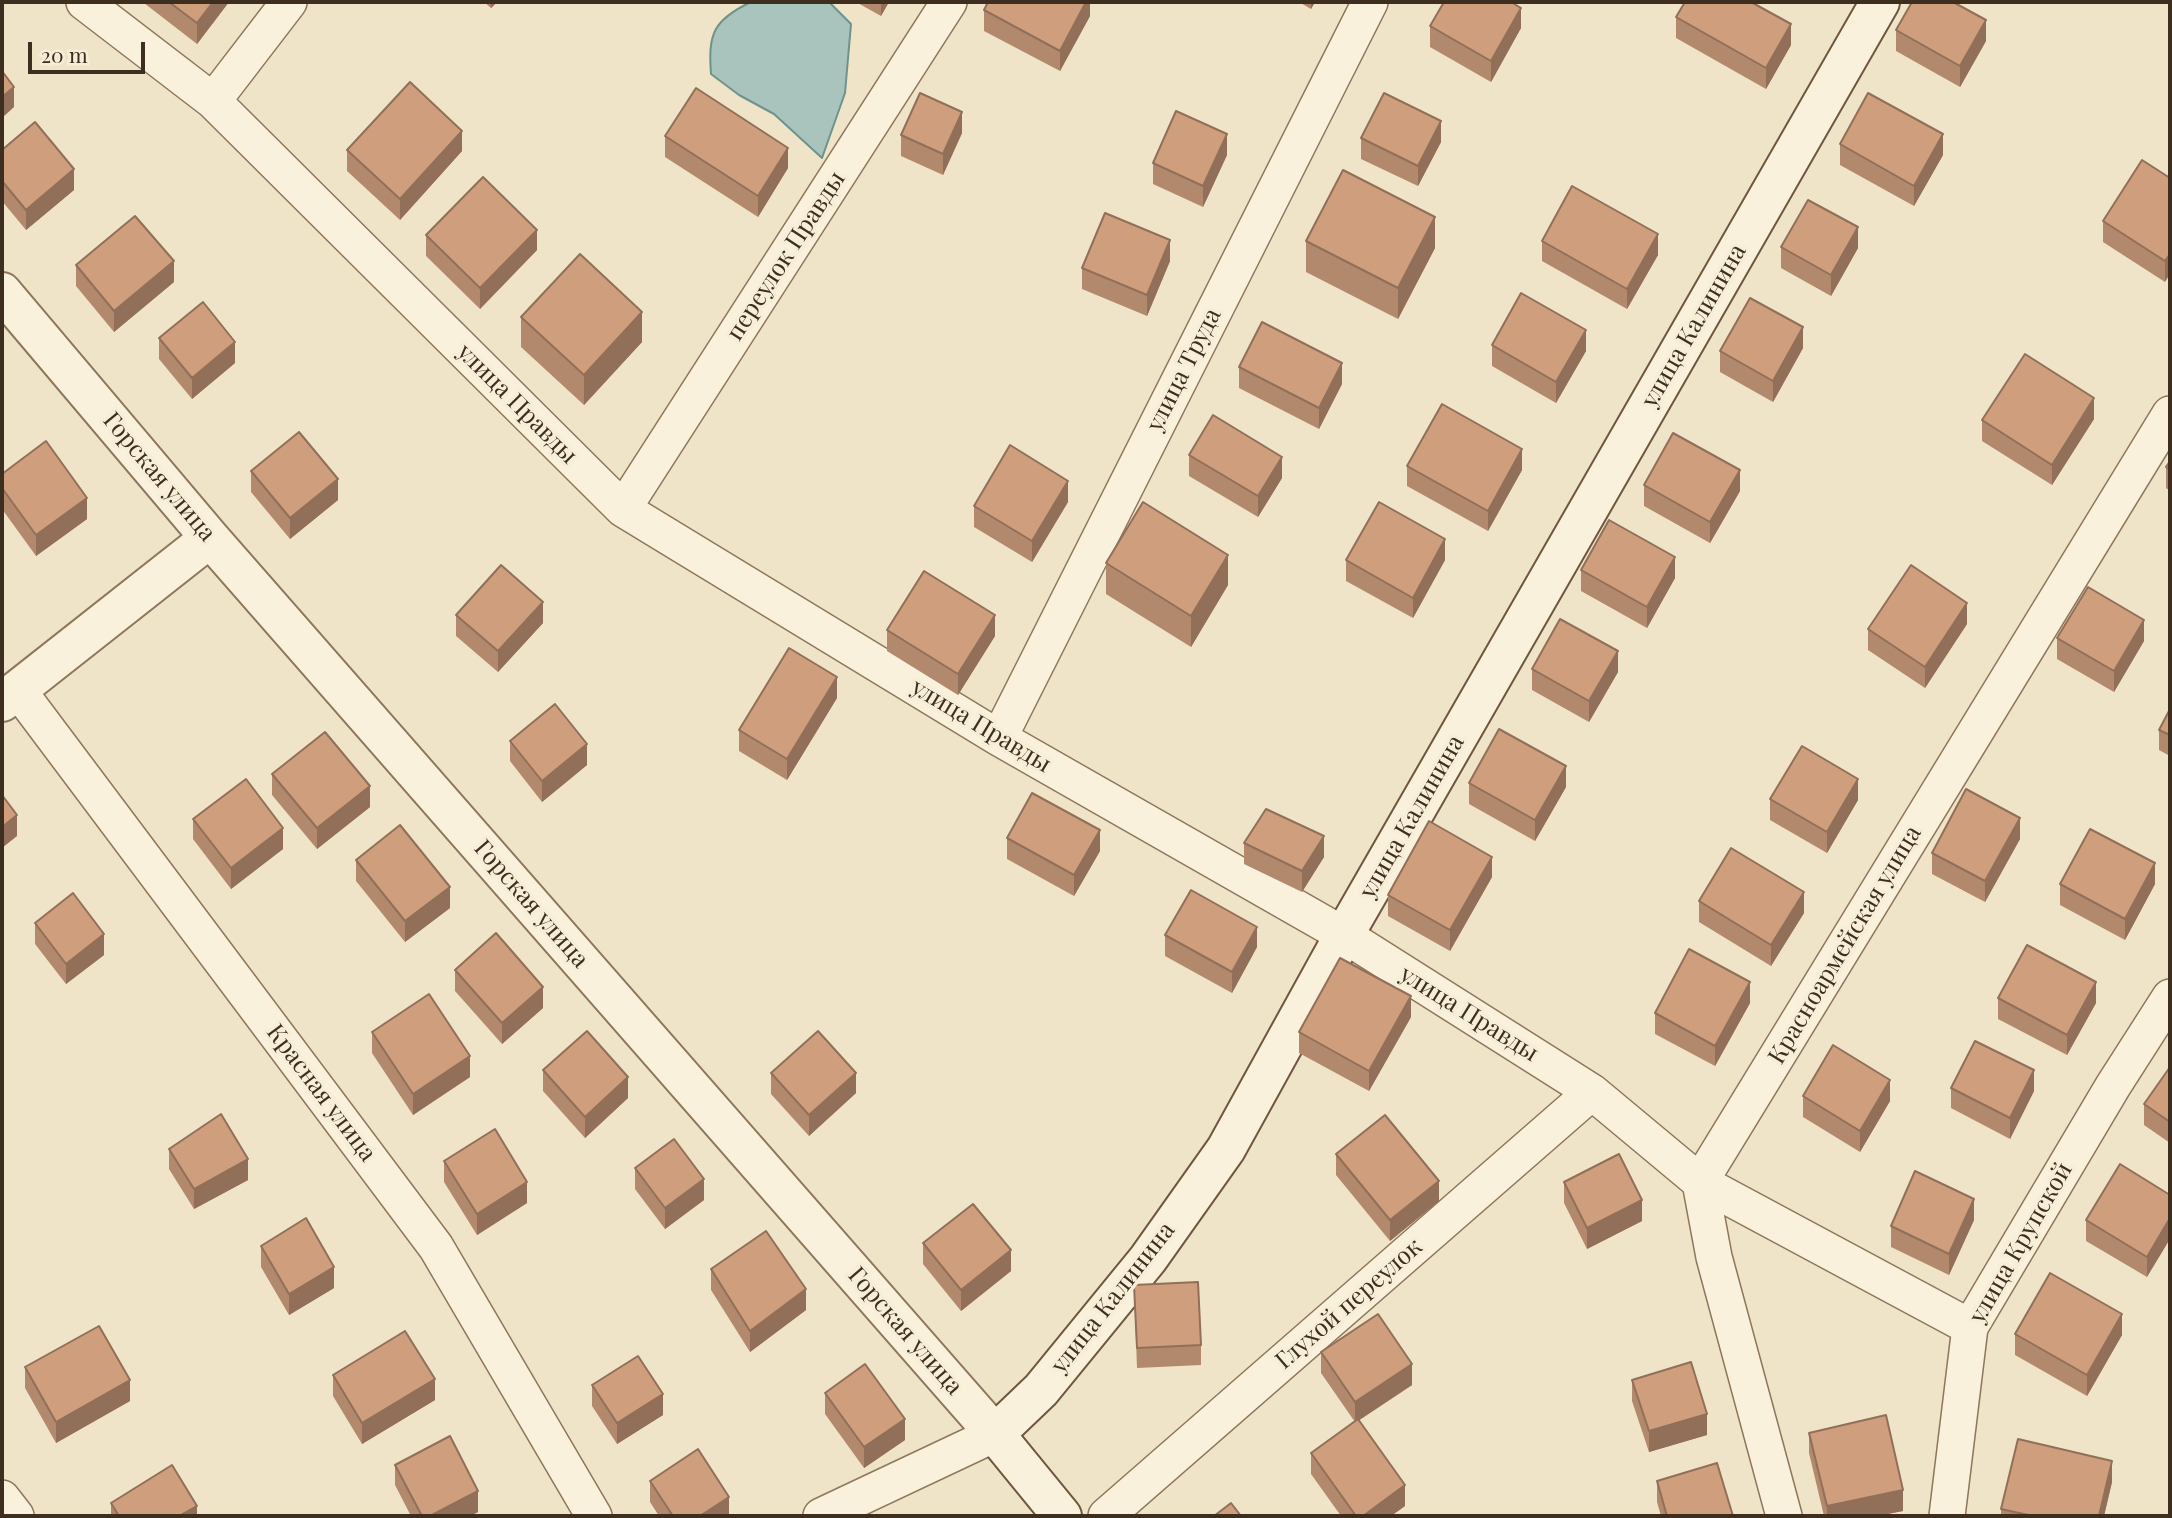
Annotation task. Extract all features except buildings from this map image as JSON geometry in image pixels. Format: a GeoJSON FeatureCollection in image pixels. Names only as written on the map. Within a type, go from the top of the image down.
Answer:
{"type":"FeatureCollection","features":[{"type":"Feature","properties":{"kind":"main road","name":"улица Калинина"},"geometry":{"type":"LineString","coordinates":[[995,1434],[1058,1370],[1147,1259],[1226,1149],[1344,935],[1880,2]]}},
{"type":"Feature","properties":{"kind":"main road","name":"Горская улица"},"geometry":{"type":"LineString","coordinates":[[2,292],[210,538],[995,1434],[1062,1516]]}},
{"type":"Feature","properties":{"kind":"main road"},"geometry":{"type":"LineString","coordinates":[[10,696],[210,538]]}},
{"type":"Feature","properties":{"kind":"street","name":"улица Правды"},"geometry":{"type":"LineString","coordinates":[[84,2],[213,101],[623,509],[999,738],[1344,935],[1591,1092],[1700,1182],[1970,1326]]}},
{"type":"Feature","properties":{"kind":"street"},"geometry":{"type":"LineString","coordinates":[[213,101],[289,2]]}},
{"type":"Feature","properties":{"kind":"street","name":"переулок Правды"},"geometry":{"type":"LineString","coordinates":[[623,509],[949,2]]}},
{"type":"Feature","properties":{"kind":"street","name":"улица Труда"},"geometry":{"type":"LineString","coordinates":[[999,738],[1370,2]]}},
{"type":"Feature","properties":{"kind":"street","name":"Красноармейская улица"},"geometry":{"type":"LineString","coordinates":[[1700,1182],[2170,414]]}},
{"type":"Feature","properties":{"kind":"street","name":"Красная улица"},"geometry":{"type":"LineString","coordinates":[[10,696],[436,1247],[594,1516]]}},
{"type":"Feature","properties":{"kind":"street","name":"улица Крупской"},"geometry":{"type":"LineString","coordinates":[[1947,1516],[1970,1326],[2170,997]]}},
{"type":"Feature","properties":{"kind":"street","name":"Глухой переулок"},"geometry":{"type":"LineString","coordinates":[[1106,1516],[1591,1092]]}},
{"type":"Feature","properties":{"kind":"street"},"geometry":{"type":"LineString","coordinates":[[1700,1182],[1714,1257],[1784,1516]]}},
{"type":"Feature","properties":{"kind":"street","name":"улица Калинина"},"geometry":{"type":"LineString","coordinates":[[821,1516],[995,1434]]}},
{"type":"Feature","properties":{"kind":"street"},"geometry":{"type":"LineString","coordinates":[[2,1498],[16,1516]]}},
{"type":"Feature","properties":{"kind":"water"},"geometry":{"type":"Polygon","coordinates":[[[751,2],[829,2],[851,24],[845,93],[822,158],[774,114],[739,95],[711,74],[712,38],[716,30],[728,15],[751,2]]]}}]}
